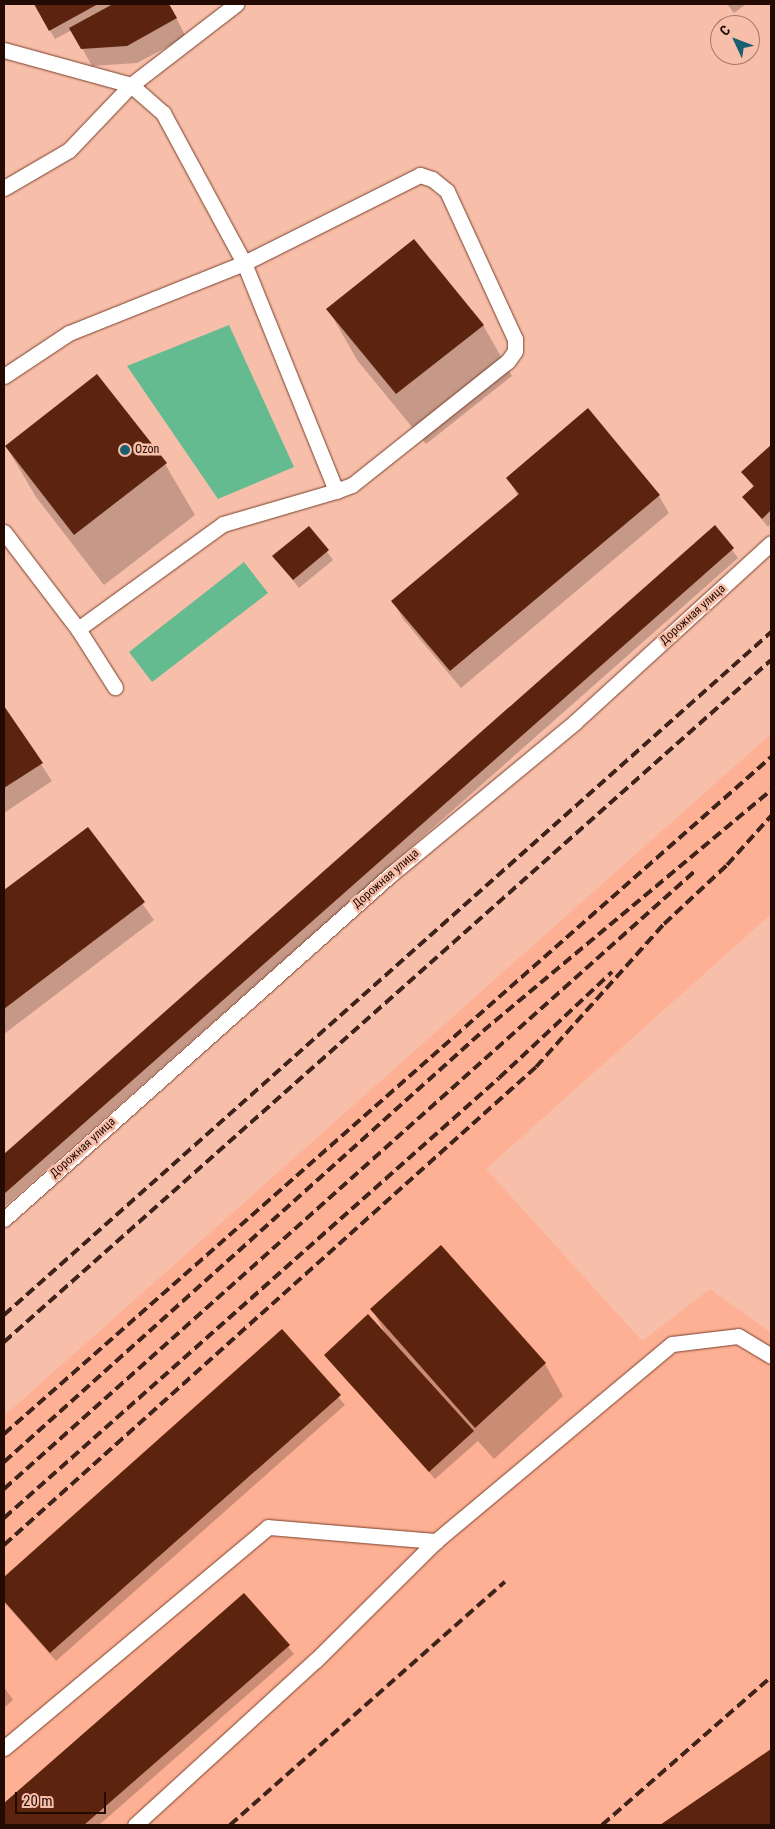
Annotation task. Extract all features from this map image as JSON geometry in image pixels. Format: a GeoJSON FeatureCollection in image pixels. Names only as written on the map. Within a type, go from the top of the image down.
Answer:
{"type":"FeatureCollection","features":[{"type":"Feature","properties":{"kind":"lane"},"geometry":{"type":"LineString","coordinates":[[4,188],[69,150],[131,85],[236,4]]}},
{"type":"Feature","properties":{"kind":"lane"},"geometry":{"type":"LineString","coordinates":[[4,50],[131,85],[163,113],[244,263],[336,491]]}},
{"type":"Feature","properties":{"kind":"lane"},"geometry":{"type":"LineString","coordinates":[[4,376],[69,333],[244,263],[420,176],[432,179],[448,192],[515,339],[515,351],[508,361],[352,485],[223,524],[78,629]]}},
{"type":"Feature","properties":{"kind":"lane"},"geometry":{"type":"LineString","coordinates":[[4,532],[78,629],[115,687]]}},
{"type":"Feature","properties":{"kind":"lane","name":"Дорожная улица"},"geometry":{"type":"LineString","coordinates":[[4,1219],[389,876],[575,722],[771,543]]}},
{"type":"Feature","properties":{"kind":"lane"},"geometry":{"type":"LineString","coordinates":[[136,1825],[316,1660],[436,1541],[672,1344],[738,1336],[771,1356]]}},
{"type":"Feature","properties":{"kind":"lane"},"geometry":{"type":"LineString","coordinates":[[4,1748],[268,1527],[436,1541]]}},
{"type":"Feature","properties":{"kind":"shaded area"},"geometry":{"type":"Polygon","coordinates":[[[771,734],[771,914],[486,1169],[642,1341],[710,1289],[771,1333],[771,1825],[4,1825],[4,1416],[771,734]]]}},
{"type":"Feature","properties":{"kind":"green space"},"geometry":{"type":"Polygon","coordinates":[[[229,325],[294,467],[218,499],[127,366],[229,325]]]}},
{"type":"Feature","properties":{"kind":"green space"},"geometry":{"type":"Polygon","coordinates":[[[244,562],[268,593],[152,682],[129,652],[244,562]]]}},
{"type":"Feature","properties":{"kind":"building"},"geometry":{"type":"Polygon","coordinates":[[[34,4],[98,4],[49,31],[34,4]]]}},
{"type":"Feature","properties":{"kind":"building"},"geometry":{"type":"Polygon","coordinates":[[[113,4],[169,4],[177,18],[127,46],[81,49],[69,28],[113,4]]]}},
{"type":"Feature","properties":{"kind":"building"},"geometry":{"type":"Polygon","coordinates":[[[414,239],[484,325],[396,394],[326,309],[414,239]]]}},
{"type":"Feature","properties":{"kind":"building"},"geometry":{"type":"Polygon","coordinates":[[[97,374],[167,463],[74,535],[5,446],[97,374]]]}},
{"type":"Feature","properties":{"kind":"building"},"geometry":{"type":"Polygon","coordinates":[[[588,408],[660,495],[450,671],[391,601],[519,494],[506,478],[588,408]]]}},
{"type":"Feature","properties":{"kind":"building"},"geometry":{"type":"Polygon","coordinates":[[[771,445],[771,510],[762,519],[742,497],[754,486],[741,472],[771,445]]]}},
{"type":"Feature","properties":{"kind":"building"},"geometry":{"type":"Polygon","coordinates":[[[715,525],[734,548],[4,1194],[4,1154],[715,525]]]}},
{"type":"Feature","properties":{"kind":"building"},"geometry":{"type":"Polygon","coordinates":[[[309,526],[329,550],[293,580],[272,556],[309,526]]]}},
{"type":"Feature","properties":{"kind":"building"},"geometry":{"type":"Polygon","coordinates":[[[4,706],[43,763],[4,788],[4,706]]]}},
{"type":"Feature","properties":{"kind":"building"},"geometry":{"type":"Polygon","coordinates":[[[88,827],[145,902],[4,1009],[4,890],[88,827]]]}},
{"type":"Feature","properties":{"kind":"building"},"geometry":{"type":"Polygon","coordinates":[[[441,1245],[546,1363],[475,1428],[370,1309],[441,1245]]]}},
{"type":"Feature","properties":{"kind":"building"},"geometry":{"type":"Polygon","coordinates":[[[368,1314],[474,1431],[429,1472],[324,1355],[368,1314]]]}},
{"type":"Feature","properties":{"kind":"building"},"geometry":{"type":"Polygon","coordinates":[[[282,1329],[341,1395],[50,1653],[4,1601],[4,1577],[282,1329]]]}},
{"type":"Feature","properties":{"kind":"building"},"geometry":{"type":"Polygon","coordinates":[[[244,1593],[290,1645],[84,1825],[4,1825],[4,1803],[244,1593]]]}},
{"type":"Feature","properties":{"kind":"building"},"geometry":{"type":"Polygon","coordinates":[[[771,1749],[771,1825],[660,1825],[771,1749]]]}},
{"type":"Feature","properties":{"kind":"railway"},"geometry":{"type":"LineString","coordinates":[[4,1315],[771,632]]}},
{"type":"Feature","properties":{"kind":"railway"},"geometry":{"type":"LineString","coordinates":[[4,1342],[771,660]]}},
{"type":"Feature","properties":{"kind":"railway"},"geometry":{"type":"LineString","coordinates":[[4,1434],[771,757]]}},
{"type":"Feature","properties":{"kind":"railway"},"geometry":{"type":"LineString","coordinates":[[4,1462],[483,1031],[771,790]]}},
{"type":"Feature","properties":{"kind":"railway"},"geometry":{"type":"LineString","coordinates":[[4,1545],[536,1067],[664,924],[727,865],[771,816]]}},
{"type":"Feature","properties":{"kind":"railway"},"geometry":{"type":"LineString","coordinates":[[4,1489],[695,871]]}},
{"type":"Feature","properties":{"kind":"railway"},"geometry":{"type":"LineString","coordinates":[[4,1518],[499,1078],[612,972]]}},
{"type":"Feature","properties":{"kind":"railway"},"geometry":{"type":"LineString","coordinates":[[230,1825],[505,1582]]}},
{"type":"Feature","properties":{"kind":"railway"},"geometry":{"type":"LineString","coordinates":[[602,1825],[771,1677]]}},
{"type":"Feature","properties":{"kind":"place","name":"Ozon"},"geometry":{"type":"Point","coordinates":[125,450]}}]}
